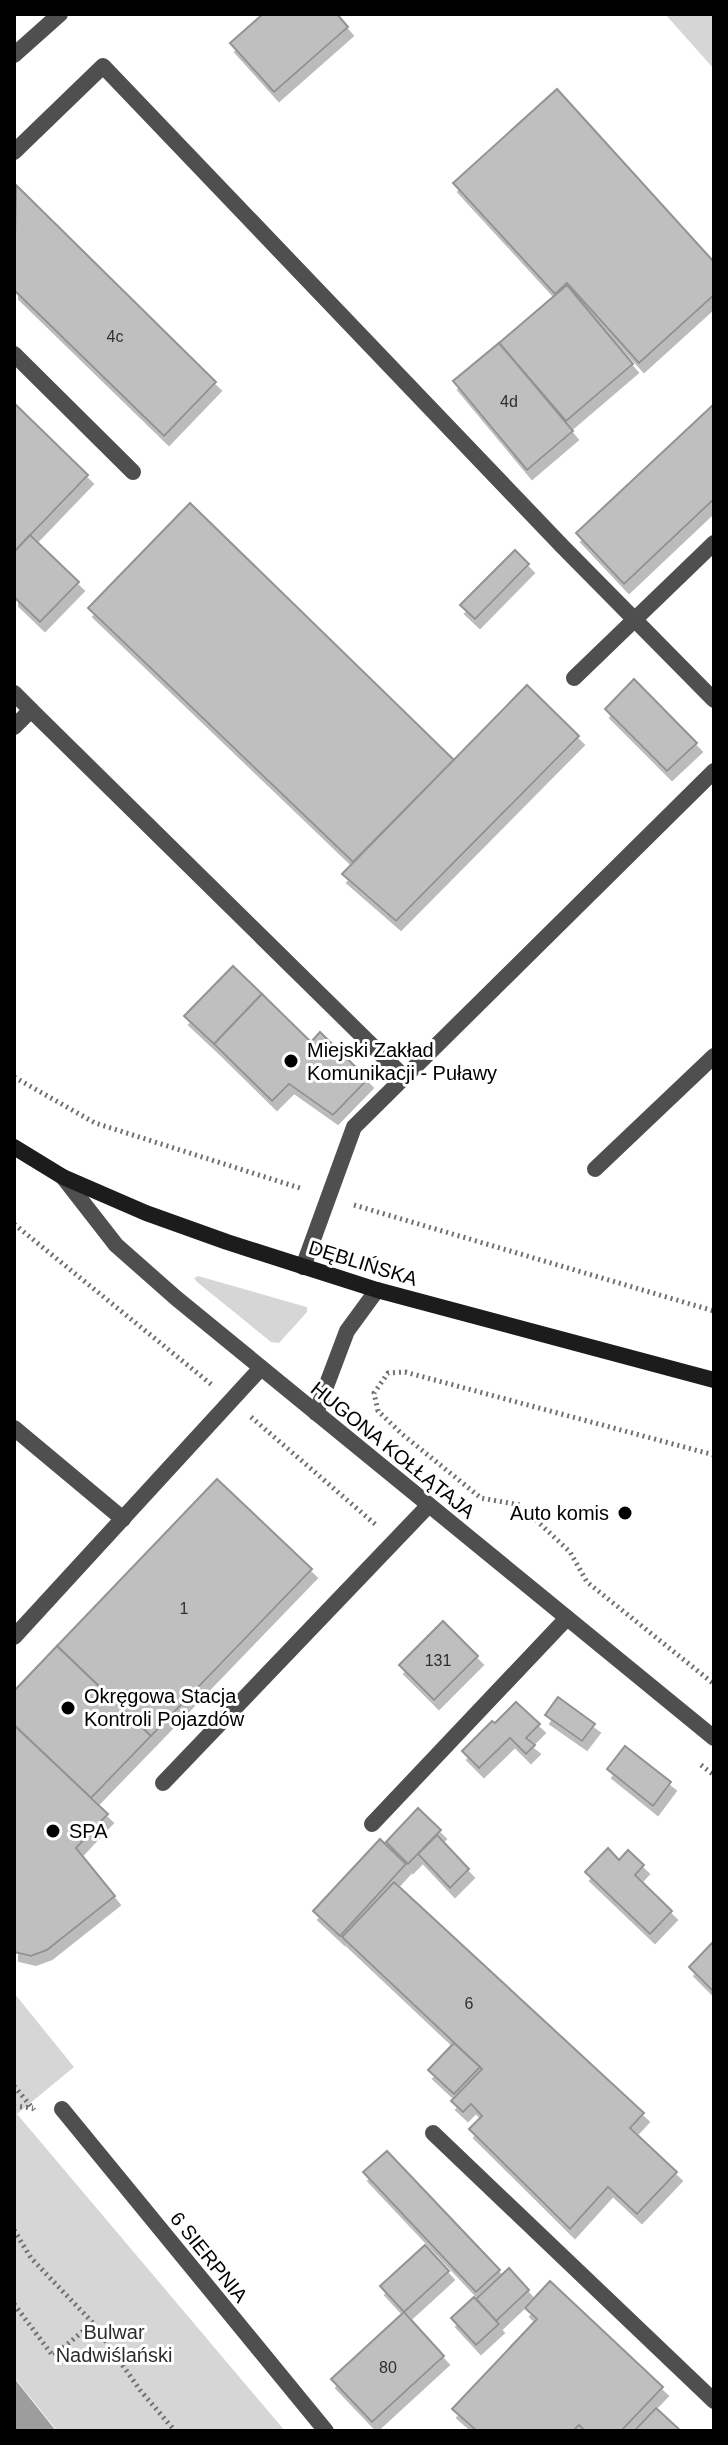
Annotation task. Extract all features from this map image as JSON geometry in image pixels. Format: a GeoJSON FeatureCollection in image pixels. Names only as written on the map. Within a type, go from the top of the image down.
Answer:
{"type":"FeatureCollection","features":[{"type":"Feature","properties":{"kind":"main road","name":"DĘBLIŃSKA"},"geometry":{"type":"LineString","coordinates":[[14,1147],[63,1177],[146,1213],[227,1242],[377,1290],[714,1380]]}},
{"type":"Feature","properties":{"kind":"street"},"geometry":{"type":"LineString","coordinates":[[14,55],[60,14]]}},
{"type":"Feature","properties":{"kind":"street"},"geometry":{"type":"LineString","coordinates":[[14,152],[103,66],[714,700]]}},
{"type":"Feature","properties":{"kind":"street"},"geometry":{"type":"LineString","coordinates":[[14,354],[133,472]]}},
{"type":"Feature","properties":{"kind":"street"},"geometry":{"type":"LineString","coordinates":[[574,678],[714,543]]}},
{"type":"Feature","properties":{"kind":"street"},"geometry":{"type":"LineString","coordinates":[[14,693],[404,1077]]}},
{"type":"Feature","properties":{"kind":"street"},"geometry":{"type":"LineString","coordinates":[[14,727],[31,710]]}},
{"type":"Feature","properties":{"kind":"street"},"geometry":{"type":"LineString","coordinates":[[303,1267],[354,1127],[714,771]]}},
{"type":"Feature","properties":{"kind":"street"},"geometry":{"type":"LineString","coordinates":[[595,1169],[714,1056]]}},
{"type":"Feature","properties":{"kind":"street","name":"HUGONA KOŁŁĄTAJA"},"geometry":{"type":"LineString","coordinates":[[63,1177],[116,1245],[261,1368],[714,1738]]}},
{"type":"Feature","properties":{"kind":"street"},"geometry":{"type":"LineString","coordinates":[[316,1413],[347,1331],[377,1290]]}},
{"type":"Feature","properties":{"kind":"street"},"geometry":{"type":"LineString","coordinates":[[14,1637],[261,1368]]}},
{"type":"Feature","properties":{"kind":"street"},"geometry":{"type":"LineString","coordinates":[[14,1428],[123,1519]]}},
{"type":"Feature","properties":{"kind":"street"},"geometry":{"type":"LineString","coordinates":[[163,1783],[429,1505]]}},
{"type":"Feature","properties":{"kind":"street"},"geometry":{"type":"LineString","coordinates":[[372,1824],[567,1618]]}},
{"type":"Feature","properties":{"kind":"street","name":"6 SIERPNIA"},"geometry":{"type":"LineString","coordinates":[[62,2109],[326,2431]]}},
{"type":"Feature","properties":{"kind":"street"},"geometry":{"type":"LineString","coordinates":[[433,2133],[714,2401]]}},
{"type":"Feature","properties":{"kind":"path"},"geometry":{"type":"LineString","coordinates":[[14,1077],[95,1123],[328,1198],[714,1311]]}},
{"type":"Feature","properties":{"kind":"path"},"geometry":{"type":"LineString","coordinates":[[14,1224],[232,1401],[381,1529],[399,1536]]}},
{"type":"Feature","properties":{"kind":"path"},"geometry":{"type":"LineString","coordinates":[[714,1455],[405,1372],[388,1373],[374,1393],[378,1411],[402,1434],[481,1498],[520,1505],[570,1552],[587,1582],[714,1684]]}},
{"type":"Feature","properties":{"kind":"path"},"geometry":{"type":"LineString","coordinates":[[690,1756],[714,1775]]}},
{"type":"Feature","properties":{"kind":"path"},"geometry":{"type":"LineString","coordinates":[[14,2230],[31,2258],[93,2323],[140,2390],[175,2431]]}},
{"type":"Feature","properties":{"kind":"path"},"geometry":{"type":"LineString","coordinates":[[14,2304],[53,2356],[93,2323]]}},
{"type":"Feature","properties":{"kind":"green space"},"geometry":{"type":"Polygon","coordinates":[[[665,14],[714,14],[714,69],[665,14]]]}},
{"type":"Feature","properties":{"kind":"green space"},"geometry":{"type":"Polygon","coordinates":[[[198,1276],[307,1307],[307,1312],[279,1343],[271,1342],[197,1282],[194,1278],[198,1276]]]}},
{"type":"Feature","properties":{"kind":"green space","name":"Bulwar Nadwiślański"},"geometry":{"type":"Polygon","coordinates":[[[14,1993],[74,2067],[17,2114],[285,2431],[57,2431],[14,2377],[14,1993]]]}},
{"type":"Feature","properties":{"kind":"shaded area"},"geometry":{"type":"Polygon","coordinates":[[[14,2378],[56,2431],[14,2431],[14,2378]]]}},
{"type":"Feature","properties":{"kind":"building"},"geometry":{"type":"Polygon","coordinates":[[[263,14],[337,14],[348,27],[274,92],[230,43],[263,14]]]}},
{"type":"Feature","properties":{"kind":"building"},"geometry":{"type":"Polygon","coordinates":[[[557,89],[714,262],[714,295],[639,363],[567,283],[555,294],[453,183],[557,89]]]}},
{"type":"Feature","properties":{"kind":"building"},"geometry":{"type":"Polygon","coordinates":[[[16,185],[216,382],[164,436],[14,290],[16,185]]]}},
{"type":"Feature","properties":{"kind":"building"},"geometry":{"type":"Polygon","coordinates":[[[567,285],[633,364],[566,421],[499,343],[567,285]]]}},
{"type":"Feature","properties":{"kind":"building"},"geometry":{"type":"Polygon","coordinates":[[[499,343],[573,431],[527,470],[453,381],[499,343]]]}},
{"type":"Feature","properties":{"kind":"building"},"geometry":{"type":"Polygon","coordinates":[[[14,403],[88,475],[14,552],[14,403]]]}},
{"type":"Feature","properties":{"kind":"building"},"geometry":{"type":"Polygon","coordinates":[[[714,404],[714,499],[624,584],[576,533],[714,404]]]}},
{"type":"Feature","properties":{"kind":"building"},"geometry":{"type":"Polygon","coordinates":[[[190,503],[454,760],[353,862],[88,608],[190,503]]]}},
{"type":"Feature","properties":{"kind":"building"},"geometry":{"type":"Polygon","coordinates":[[[30,535],[79,582],[40,622],[14,597],[14,552],[30,535]]]}},
{"type":"Feature","properties":{"kind":"building"},"geometry":{"type":"Polygon","coordinates":[[[515,550],[529,564],[475,619],[460,605],[515,550]]]}},
{"type":"Feature","properties":{"kind":"building"},"geometry":{"type":"Polygon","coordinates":[[[634,679],[697,743],[667,771],[605,709],[634,679]]]}},
{"type":"Feature","properties":{"kind":"building"},"geometry":{"type":"Polygon","coordinates":[[[527,685],[579,736],[396,921],[342,874],[527,685]]]}},
{"type":"Feature","properties":{"kind":"building"},"geometry":{"type":"Polygon","coordinates":[[[233,966],[262,994],[214,1044],[184,1016],[233,966]]]}},
{"type":"Feature","properties":{"kind":"building","name":"Miejski Zakład Komunikacji - Puławy"},"geometry":{"type":"Polygon","coordinates":[[[262,994],[311,1042],[320,1032],[368,1079],[333,1115],[289,1084],[272,1101],[214,1044],[262,994]]]}},
{"type":"Feature","properties":{"kind":"building"},"geometry":{"type":"Polygon","coordinates":[[[217,1479],[312,1569],[151,1736],[57,1646],[217,1479]]]}},
{"type":"Feature","properties":{"kind":"building"},"geometry":{"type":"Polygon","coordinates":[[[443,1621],[478,1656],[434,1700],[399,1665],[443,1621]]]}},
{"type":"Feature","properties":{"kind":"building","name":"Okręgowa Stacja Kontroli Pojazdów"},"geometry":{"type":"Polygon","coordinates":[[[57,1646],[151,1736],[91,1798],[14,1725],[14,1691],[57,1646]]]}},
{"type":"Feature","properties":{"kind":"building"},"geometry":{"type":"Polygon","coordinates":[[[558,1697],[595,1724],[582,1741],[545,1715],[558,1697]]]}},
{"type":"Feature","properties":{"kind":"building"},"geometry":{"type":"Polygon","coordinates":[[[516,1702],[540,1724],[526,1738],[535,1745],[526,1754],[510,1738],[479,1768],[462,1751],[516,1702]]]}},
{"type":"Feature","properties":{"kind":"building","name":"SPA"},"geometry":{"type":"Polygon","coordinates":[[[16,1727],[108,1814],[76,1848],[115,1896],[47,1950],[31,1956],[14,1952],[16,1727]]]}},
{"type":"Feature","properties":{"kind":"building"},"geometry":{"type":"Polygon","coordinates":[[[625,1746],[671,1782],[653,1806],[607,1769],[625,1746]]]}},
{"type":"Feature","properties":{"kind":"building"},"geometry":{"type":"Polygon","coordinates":[[[418,1808],[441,1830],[408,1864],[386,1842],[418,1808]]]}},
{"type":"Feature","properties":{"kind":"building"},"geometry":{"type":"Polygon","coordinates":[[[437,1835],[469,1869],[450,1888],[418,1854],[437,1835]]]}},
{"type":"Feature","properties":{"kind":"building"},"geometry":{"type":"Polygon","coordinates":[[[380,1839],[406,1864],[340,1936],[313,1911],[380,1839]]]}},
{"type":"Feature","properties":{"kind":"building"},"geometry":{"type":"Polygon","coordinates":[[[608,1848],[619,1860],[628,1850],[644,1865],[635,1875],[672,1911],[650,1934],[585,1872],[608,1848]]]}},
{"type":"Feature","properties":{"kind":"building"},"geometry":{"type":"Polygon","coordinates":[[[394,1882],[644,2113],[630,2128],[677,2172],[637,2214],[608,2187],[570,2229],[469,2129],[482,2116],[471,2104],[463,2112],[451,2101],[482,2069],[342,1937],[394,1882]]]}},
{"type":"Feature","properties":{"kind":"building"},"geometry":{"type":"Polygon","coordinates":[[[714,1943],[714,1992],[689,1967],[714,1943]]]}},
{"type":"Feature","properties":{"kind":"building"},"geometry":{"type":"Polygon","coordinates":[[[454,2043],[480,2067],[454,2094],[428,2070],[454,2043]]]}},
{"type":"Feature","properties":{"kind":"building"},"geometry":{"type":"Polygon","coordinates":[[[387,2151],[500,2270],[476,2292],[363,2172],[387,2151]]]}},
{"type":"Feature","properties":{"kind":"building"},"geometry":{"type":"Polygon","coordinates":[[[425,2245],[449,2271],[404,2312],[380,2286],[425,2245]]]}},
{"type":"Feature","properties":{"kind":"building"},"geometry":{"type":"Polygon","coordinates":[[[509,2268],[529,2290],[496,2321],[476,2299],[509,2268]]]}},
{"type":"Feature","properties":{"kind":"building"},"geometry":{"type":"Polygon","coordinates":[[[550,2281],[663,2387],[621,2431],[585,2431],[579,2425],[573,2431],[477,2431],[452,2409],[537,2319],[525,2308],[550,2281]]]}},
{"type":"Feature","properties":{"kind":"building"},"geometry":{"type":"Polygon","coordinates":[[[474,2297],[499,2324],[476,2345],[451,2318],[474,2297]]]}},
{"type":"Feature","properties":{"kind":"building"},"geometry":{"type":"Polygon","coordinates":[[[404,2312],[444,2356],[372,2422],[331,2379],[404,2312]]]}},
{"type":"Feature","properties":{"kind":"building"},"geometry":{"type":"Polygon","coordinates":[[[656,2408],[681,2431],[634,2431],[656,2408]]]}},
{"type":"Feature","properties":{"kind":"place","name":"Miejski Zakład Komunikacji - Puławy"},"geometry":{"type":"Point","coordinates":[291,1061]}},
{"type":"Feature","properties":{"kind":"place","name":"Auto komis"},"geometry":{"type":"Point","coordinates":[625,1513]}},
{"type":"Feature","properties":{"kind":"place","name":"Okręgowa Stacja Kontroli Pojazdów"},"geometry":{"type":"Point","coordinates":[68,1708]}},
{"type":"Feature","properties":{"kind":"place","name":"SPA"},"geometry":{"type":"Point","coordinates":[53,1831]}}]}
